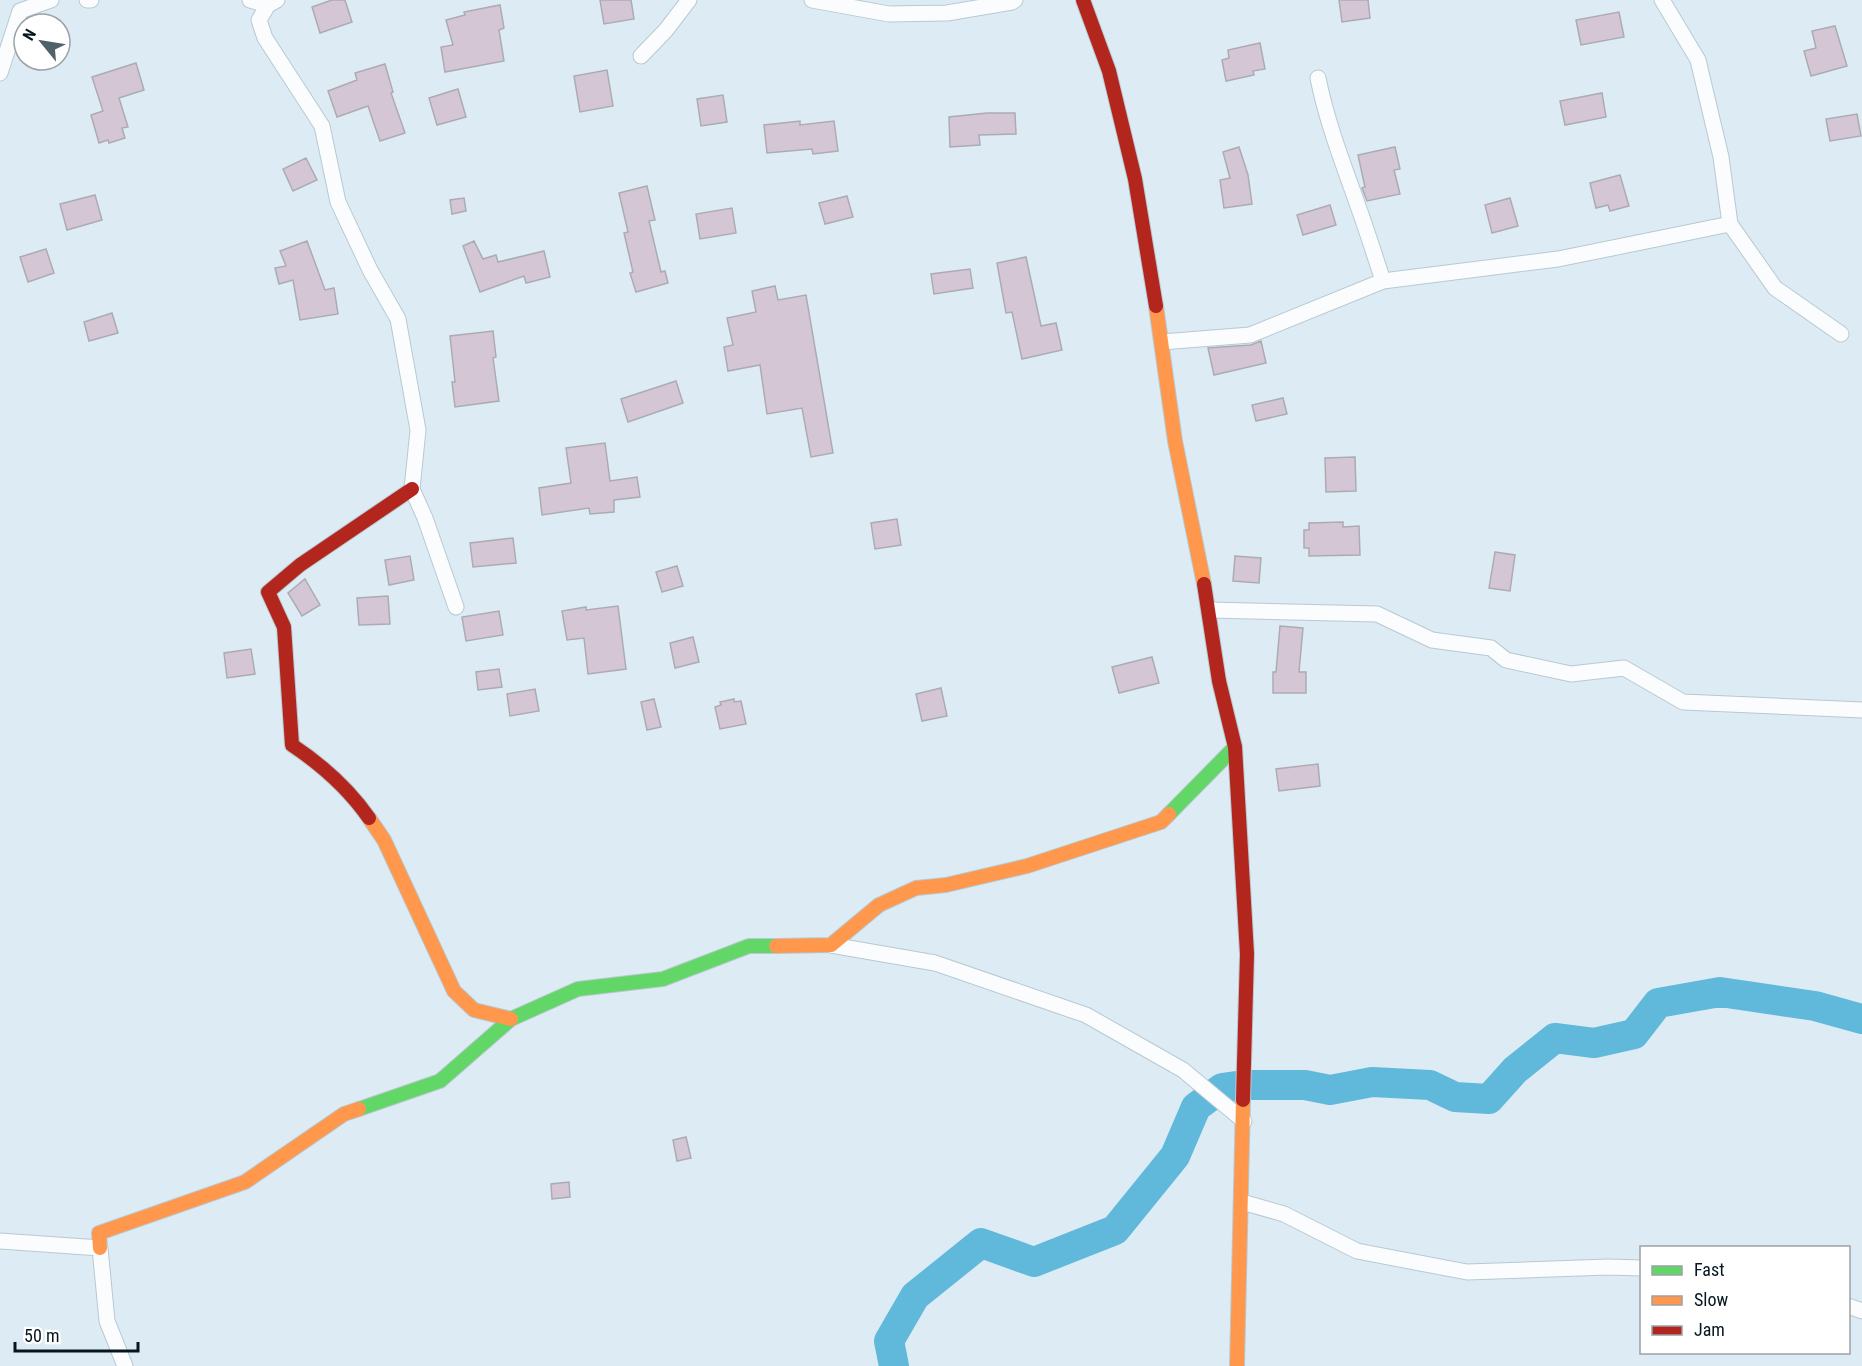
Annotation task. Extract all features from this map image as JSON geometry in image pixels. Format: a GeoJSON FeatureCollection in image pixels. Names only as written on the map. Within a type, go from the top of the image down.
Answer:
{"type":"FeatureCollection","features":[{"type":"Feature","properties":{"kind":"street"},"geometry":{"type":"LineString","coordinates":[[0,73],[20,11],[51,0]]}},
{"type":"Feature","properties":{"kind":"street"},"geometry":{"type":"LineString","coordinates":[[250,0],[272,2],[260,20],[265,38],[322,126],[338,202],[370,270],[398,320],[418,430],[412,489],[425,518],[456,607]]}},
{"type":"Feature","properties":{"kind":"street"},"geometry":{"type":"LineString","coordinates":[[641,56],[666,30],[689,0]]}},
{"type":"Feature","properties":{"kind":"street"},"geometry":{"type":"LineString","coordinates":[[812,0],[889,14],[947,14],[1014,0]]}},
{"type":"Feature","properties":{"kind":"street"},"geometry":{"type":"LineString","coordinates":[[1083,0],[1109,71],[1135,180],[1162,342],[1175,441],[1209,610],[1219,681],[1235,747],[1247,954],[1237,1366]]}},
{"type":"Feature","properties":{"kind":"street"},"geometry":{"type":"LineString","coordinates":[[1662,0],[1698,60],[1721,157],[1730,224],[1775,288],[1841,334]]}},
{"type":"Feature","properties":{"kind":"street"},"geometry":{"type":"LineString","coordinates":[[1318,78],[1324,108],[1338,153],[1383,281]]}},
{"type":"Feature","properties":{"kind":"street"},"geometry":{"type":"LineString","coordinates":[[1162,342],[1250,335],[1383,281],[1558,259],[1730,224]]}},
{"type":"Feature","properties":{"kind":"street"},"geometry":{"type":"LineString","coordinates":[[412,489],[300,565],[268,592],[284,627],[292,745],[319,763],[356,800],[384,840],[454,991],[474,1010],[511,1019]]}},
{"type":"Feature","properties":{"kind":"street"},"geometry":{"type":"LineString","coordinates":[[1209,610],[1377,614],[1432,640],[1491,648],[1506,660],[1571,674],[1624,668],[1683,702],[1862,710]]}},
{"type":"Feature","properties":{"kind":"street"},"geometry":{"type":"LineString","coordinates":[[831,945],[879,905],[916,888],[946,885],[1027,866],[1161,822],[1235,747]]}},
{"type":"Feature","properties":{"kind":"street"},"geometry":{"type":"LineString","coordinates":[[125,1366],[107,1321],[99,1233],[245,1182],[344,1114],[440,1081],[511,1019],[578,989],[663,979],[749,946],[831,945],[935,963],[1086,1015],[1183,1070],[1244,1120]]}},
{"type":"Feature","properties":{"kind":"street"},"geometry":{"type":"LineString","coordinates":[[1242,1203],[1284,1214],[1357,1251],[1467,1272],[1640,1268]]}},
{"type":"Feature","properties":{"kind":"street"},"geometry":{"type":"LineString","coordinates":[[0,1241],[100,1248]]}},
{"type":"Feature","properties":{"kind":"building"},"geometry":{"type":"Polygon","coordinates":[[[332,0],[345,0],[352,22],[320,33],[312,7],[332,0]]]}},
{"type":"Feature","properties":{"kind":"building"},"geometry":{"type":"Polygon","coordinates":[[[600,0],[631,0],[634,19],[604,24],[600,0]]]}},
{"type":"Feature","properties":{"kind":"building"},"geometry":{"type":"Polygon","coordinates":[[[1339,0],[1368,0],[1370,18],[1342,22],[1339,0]]]}},
{"type":"Feature","properties":{"kind":"building"},"geometry":{"type":"Polygon","coordinates":[[[500,5],[504,28],[499,30],[504,61],[445,72],[441,47],[453,45],[446,20],[465,15],[464,12],[500,5]]]}},
{"type":"Feature","properties":{"kind":"building"},"geometry":{"type":"Polygon","coordinates":[[[1619,12],[1624,37],[1581,45],[1576,20],[1619,12]]]}},
{"type":"Feature","properties":{"kind":"building"},"geometry":{"type":"Polygon","coordinates":[[[1835,26],[1847,66],[1811,76],[1804,51],[1816,48],[1812,31],[1835,26]]]}},
{"type":"Feature","properties":{"kind":"building"},"geometry":{"type":"Polygon","coordinates":[[[1260,43],[1265,69],[1253,71],[1254,75],[1226,81],[1222,60],[1229,58],[1228,50],[1260,43]]]}},
{"type":"Feature","properties":{"kind":"building"},"geometry":{"type":"Polygon","coordinates":[[[136,63],[144,90],[119,98],[128,127],[122,128],[125,138],[109,143],[108,140],[99,143],[91,115],[103,111],[92,77],[136,63]]]}},
{"type":"Feature","properties":{"kind":"building"},"geometry":{"type":"Polygon","coordinates":[[[385,64],[393,92],[391,93],[405,133],[380,141],[368,106],[337,117],[328,91],[357,80],[355,73],[385,64]]]}},
{"type":"Feature","properties":{"kind":"building"},"geometry":{"type":"Polygon","coordinates":[[[607,70],[613,106],[580,112],[574,76],[607,70]]]}},
{"type":"Feature","properties":{"kind":"building"},"geometry":{"type":"Polygon","coordinates":[[[458,89],[466,117],[437,125],[429,98],[458,89]]]}},
{"type":"Feature","properties":{"kind":"building"},"geometry":{"type":"Polygon","coordinates":[[[1602,93],[1606,117],[1565,125],[1560,101],[1602,93]]]}},
{"type":"Feature","properties":{"kind":"building"},"geometry":{"type":"Polygon","coordinates":[[[723,95],[727,122],[701,126],[697,99],[723,95]]]}},
{"type":"Feature","properties":{"kind":"building"},"geometry":{"type":"Polygon","coordinates":[[[1015,113],[1016,134],[979,135],[980,145],[950,147],[949,117],[1015,113]]]}},
{"type":"Feature","properties":{"kind":"building"},"geometry":{"type":"Polygon","coordinates":[[[1857,114],[1861,136],[1830,141],[1826,119],[1857,114]]]}},
{"type":"Feature","properties":{"kind":"building"},"geometry":{"type":"Polygon","coordinates":[[[800,121],[800,125],[834,121],[838,151],[813,154],[812,149],[767,153],[764,125],[800,121]]]}},
{"type":"Feature","properties":{"kind":"building"},"geometry":{"type":"Polygon","coordinates":[[[1239,147],[1248,175],[1252,204],[1224,208],[1220,180],[1230,178],[1223,152],[1239,147]]]}},
{"type":"Feature","properties":{"kind":"building"},"geometry":{"type":"Polygon","coordinates":[[[1395,147],[1400,169],[1394,170],[1400,194],[1367,201],[1362,188],[1365,187],[1358,155],[1395,147]]]}},
{"type":"Feature","properties":{"kind":"building"},"geometry":{"type":"Polygon","coordinates":[[[306,158],[317,180],[293,191],[283,169],[306,158]]]}},
{"type":"Feature","properties":{"kind":"building"},"geometry":{"type":"Polygon","coordinates":[[[1620,175],[1629,206],[1610,211],[1608,205],[1596,208],[1590,183],[1620,175]]]}},
{"type":"Feature","properties":{"kind":"building"},"geometry":{"type":"Polygon","coordinates":[[[647,186],[655,220],[649,221],[661,272],[665,271],[668,283],[636,292],[630,273],[633,272],[624,233],[628,232],[619,193],[647,186]]]}},
{"type":"Feature","properties":{"kind":"building"},"geometry":{"type":"Polygon","coordinates":[[[95,195],[102,220],[67,230],[60,204],[95,195]]]}},
{"type":"Feature","properties":{"kind":"building"},"geometry":{"type":"Polygon","coordinates":[[[847,196],[853,217],[825,224],[819,203],[847,196]]]}},
{"type":"Feature","properties":{"kind":"building"},"geometry":{"type":"Polygon","coordinates":[[[464,198],[466,211],[452,214],[450,200],[464,198]]]}},
{"type":"Feature","properties":{"kind":"building"},"geometry":{"type":"Polygon","coordinates":[[[1510,198],[1518,226],[1492,233],[1485,205],[1510,198]]]}},
{"type":"Feature","properties":{"kind":"building"},"geometry":{"type":"Polygon","coordinates":[[[1330,205],[1336,225],[1303,235],[1297,215],[1330,205]]]}},
{"type":"Feature","properties":{"kind":"building"},"geometry":{"type":"Polygon","coordinates":[[[732,208],[736,233],[700,239],[696,214],[732,208]]]}},
{"type":"Feature","properties":{"kind":"building"},"geometry":{"type":"Polygon","coordinates":[[[307,241],[325,290],[334,288],[338,314],[300,320],[293,280],[279,284],[275,268],[286,266],[280,251],[307,241]]]}},
{"type":"Feature","properties":{"kind":"building"},"geometry":{"type":"Polygon","coordinates":[[[474,241],[483,259],[496,255],[498,262],[544,251],[550,277],[526,283],[524,276],[480,292],[463,246],[474,241]]]}},
{"type":"Feature","properties":{"kind":"building"},"geometry":{"type":"Polygon","coordinates":[[[46,249],[54,273],[28,282],[20,257],[46,249]]]}},
{"type":"Feature","properties":{"kind":"building"},"geometry":{"type":"Polygon","coordinates":[[[1026,257],[1041,326],[1056,323],[1062,350],[1022,359],[1012,312],[1006,313],[997,263],[1026,257]]]}},
{"type":"Feature","properties":{"kind":"building"},"geometry":{"type":"Polygon","coordinates":[[[970,269],[973,288],[934,294],[931,274],[970,269]]]}},
{"type":"Feature","properties":{"kind":"building"},"geometry":{"type":"Polygon","coordinates":[[[775,286],[778,300],[806,295],[833,453],[811,457],[802,408],[767,414],[760,365],[728,371],[724,347],[733,345],[727,318],[756,312],[752,291],[775,286]]]}},
{"type":"Feature","properties":{"kind":"building"},"geometry":{"type":"Polygon","coordinates":[[[112,313],[118,333],[89,341],[84,322],[112,313]]]}},
{"type":"Feature","properties":{"kind":"building"},"geometry":{"type":"Polygon","coordinates":[[[493,331],[496,357],[493,358],[499,401],[455,407],[450,336],[493,331]]]}},
{"type":"Feature","properties":{"kind":"building"},"geometry":{"type":"Polygon","coordinates":[[[1261,341],[1266,363],[1214,375],[1208,348],[1251,345],[1261,341]]]}},
{"type":"Feature","properties":{"kind":"building"},"geometry":{"type":"Polygon","coordinates":[[[676,381],[683,403],[628,422],[621,399],[676,381]]]}},
{"type":"Feature","properties":{"kind":"building"},"geometry":{"type":"Polygon","coordinates":[[[1283,398],[1287,414],[1256,421],[1252,405],[1283,398]]]}},
{"type":"Feature","properties":{"kind":"building"},"geometry":{"type":"Polygon","coordinates":[[[605,443],[610,481],[637,477],[640,497],[614,500],[614,512],[590,514],[589,508],[542,515],[539,488],[571,483],[566,448],[605,443]]]}},
{"type":"Feature","properties":{"kind":"building"},"geometry":{"type":"Polygon","coordinates":[[[1355,457],[1356,491],[1326,492],[1325,458],[1355,457]]]}},
{"type":"Feature","properties":{"kind":"building"},"geometry":{"type":"Polygon","coordinates":[[[897,519],[901,545],[875,549],[871,523],[897,519]]]}},
{"type":"Feature","properties":{"kind":"building"},"geometry":{"type":"Polygon","coordinates":[[[1343,522],[1343,527],[1359,526],[1360,555],[1309,556],[1309,548],[1304,548],[1304,530],[1309,530],[1309,523],[1343,522]]]}},
{"type":"Feature","properties":{"kind":"building"},"geometry":{"type":"Polygon","coordinates":[[[513,538],[516,563],[473,567],[470,543],[513,538]]]}},
{"type":"Feature","properties":{"kind":"building"},"geometry":{"type":"Polygon","coordinates":[[[1495,552],[1515,555],[1510,591],[1489,588],[1495,552]]]}},
{"type":"Feature","properties":{"kind":"building"},"geometry":{"type":"Polygon","coordinates":[[[410,556],[414,580],[389,585],[385,560],[410,556]]]}},
{"type":"Feature","properties":{"kind":"building"},"geometry":{"type":"Polygon","coordinates":[[[1235,556],[1261,558],[1259,583],[1233,581],[1235,556]]]}},
{"type":"Feature","properties":{"kind":"building"},"geometry":{"type":"Polygon","coordinates":[[[677,566],[683,586],[662,592],[656,572],[677,566]]]}},
{"type":"Feature","properties":{"kind":"building"},"geometry":{"type":"Polygon","coordinates":[[[305,579],[320,605],[302,616],[288,593],[305,579]]]}},
{"type":"Feature","properties":{"kind":"building"},"geometry":{"type":"Polygon","coordinates":[[[388,596],[390,624],[359,625],[357,598],[388,596]]]}},
{"type":"Feature","properties":{"kind":"building"},"geometry":{"type":"Polygon","coordinates":[[[618,606],[626,669],[588,674],[584,638],[567,640],[562,611],[586,607],[586,610],[618,606]]]}},
{"type":"Feature","properties":{"kind":"building"},"geometry":{"type":"Polygon","coordinates":[[[499,611],[503,635],[466,641],[462,617],[499,611]]]}},
{"type":"Feature","properties":{"kind":"building"},"geometry":{"type":"Polygon","coordinates":[[[1280,626],[1303,628],[1299,672],[1306,672],[1306,693],[1273,693],[1273,672],[1276,672],[1280,626]]]}},
{"type":"Feature","properties":{"kind":"building"},"geometry":{"type":"Polygon","coordinates":[[[693,637],[699,662],[675,668],[670,643],[693,637]]]}},
{"type":"Feature","properties":{"kind":"building"},"geometry":{"type":"Polygon","coordinates":[[[251,649],[255,674],[227,678],[224,653],[251,649]]]}},
{"type":"Feature","properties":{"kind":"building"},"geometry":{"type":"Polygon","coordinates":[[[1152,657],[1159,683],[1119,693],[1112,667],[1152,657]]]}},
{"type":"Feature","properties":{"kind":"building"},"geometry":{"type":"Polygon","coordinates":[[[499,669],[502,687],[478,690],[476,672],[499,669]]]}},
{"type":"Feature","properties":{"kind":"building"},"geometry":{"type":"Polygon","coordinates":[[[941,688],[947,716],[922,721],[916,694],[941,688]]]}},
{"type":"Feature","properties":{"kind":"building"},"geometry":{"type":"Polygon","coordinates":[[[535,689],[539,711],[510,716],[507,694],[535,689]]]}},
{"type":"Feature","properties":{"kind":"building"},"geometry":{"type":"Polygon","coordinates":[[[654,699],[661,727],[647,730],[641,702],[654,699]]]}},
{"type":"Feature","properties":{"kind":"building"},"geometry":{"type":"Polygon","coordinates":[[[734,699],[734,702],[741,701],[746,724],[720,729],[715,707],[721,705],[720,702],[734,699]]]}},
{"type":"Feature","properties":{"kind":"building"},"geometry":{"type":"Polygon","coordinates":[[[1318,764],[1320,786],[1279,791],[1276,769],[1318,764]]]}},
{"type":"Feature","properties":{"kind":"building"},"geometry":{"type":"Polygon","coordinates":[[[686,1137],[691,1158],[677,1161],[673,1140],[686,1137]]]}},
{"type":"Feature","properties":{"kind":"building"},"geometry":{"type":"Polygon","coordinates":[[[569,1182],[570,1197],[552,1199],[551,1184],[569,1182]]]}},
{"type":"Feature","properties":{"kind":"waterway"},"geometry":{"type":"LineString","coordinates":[[1252,1085],[1305,1085],[1330,1090],[1372,1082],[1430,1085],[1455,1097],[1489,1099],[1515,1070],[1555,1038],[1594,1043],[1634,1034],[1658,1003],[1720,992],[1815,1006],[1862,1019]]}},
{"type":"Feature","properties":{"kind":"waterway"},"geometry":{"type":"LineString","coordinates":[[894,1366],[889,1341],[915,1296],[981,1243],[1034,1262],[1115,1230],[1175,1156],[1196,1107],[1222,1088],[1236,1086]]}},
{"type":"Feature","properties":{"kind":"traffic: fast"},"geometry":{"type":"LineString","coordinates":[[1169,814],[1235,747]]}},
{"type":"Feature","properties":{"kind":"traffic: fast"},"geometry":{"type":"LineString","coordinates":[[359,1109],[440,1081],[511,1019],[578,989],[663,979],[749,946],[776,946]]}},
{"type":"Feature","properties":{"kind":"traffic: slow"},"geometry":{"type":"LineString","coordinates":[[1156,306],[1175,441],[1204,584]]}},
{"type":"Feature","properties":{"kind":"traffic: slow"},"geometry":{"type":"LineString","coordinates":[[776,946],[831,945],[879,905],[916,888],[946,885],[1027,866],[1161,822],[1169,814]]}},
{"type":"Feature","properties":{"kind":"traffic: slow"},"geometry":{"type":"LineString","coordinates":[[369,818],[384,840],[454,991],[474,1010],[511,1019]]}},
{"type":"Feature","properties":{"kind":"traffic: slow"},"geometry":{"type":"LineString","coordinates":[[1237,1366],[1243,1100]]}},
{"type":"Feature","properties":{"kind":"traffic: slow"},"geometry":{"type":"LineString","coordinates":[[100,1248],[99,1233],[245,1182],[344,1114],[359,1109]]}},
{"type":"Feature","properties":{"kind":"traffic: jam"},"geometry":{"type":"LineString","coordinates":[[1083,0],[1109,71],[1135,179],[1156,306]]}},
{"type":"Feature","properties":{"kind":"traffic: jam"},"geometry":{"type":"LineString","coordinates":[[369,818],[334,778],[292,745],[284,627],[268,592],[300,565],[412,489]]}},
{"type":"Feature","properties":{"kind":"traffic: jam"},"geometry":{"type":"LineString","coordinates":[[1204,584],[1219,681],[1235,747],[1247,954],[1243,1100]]}}]}
